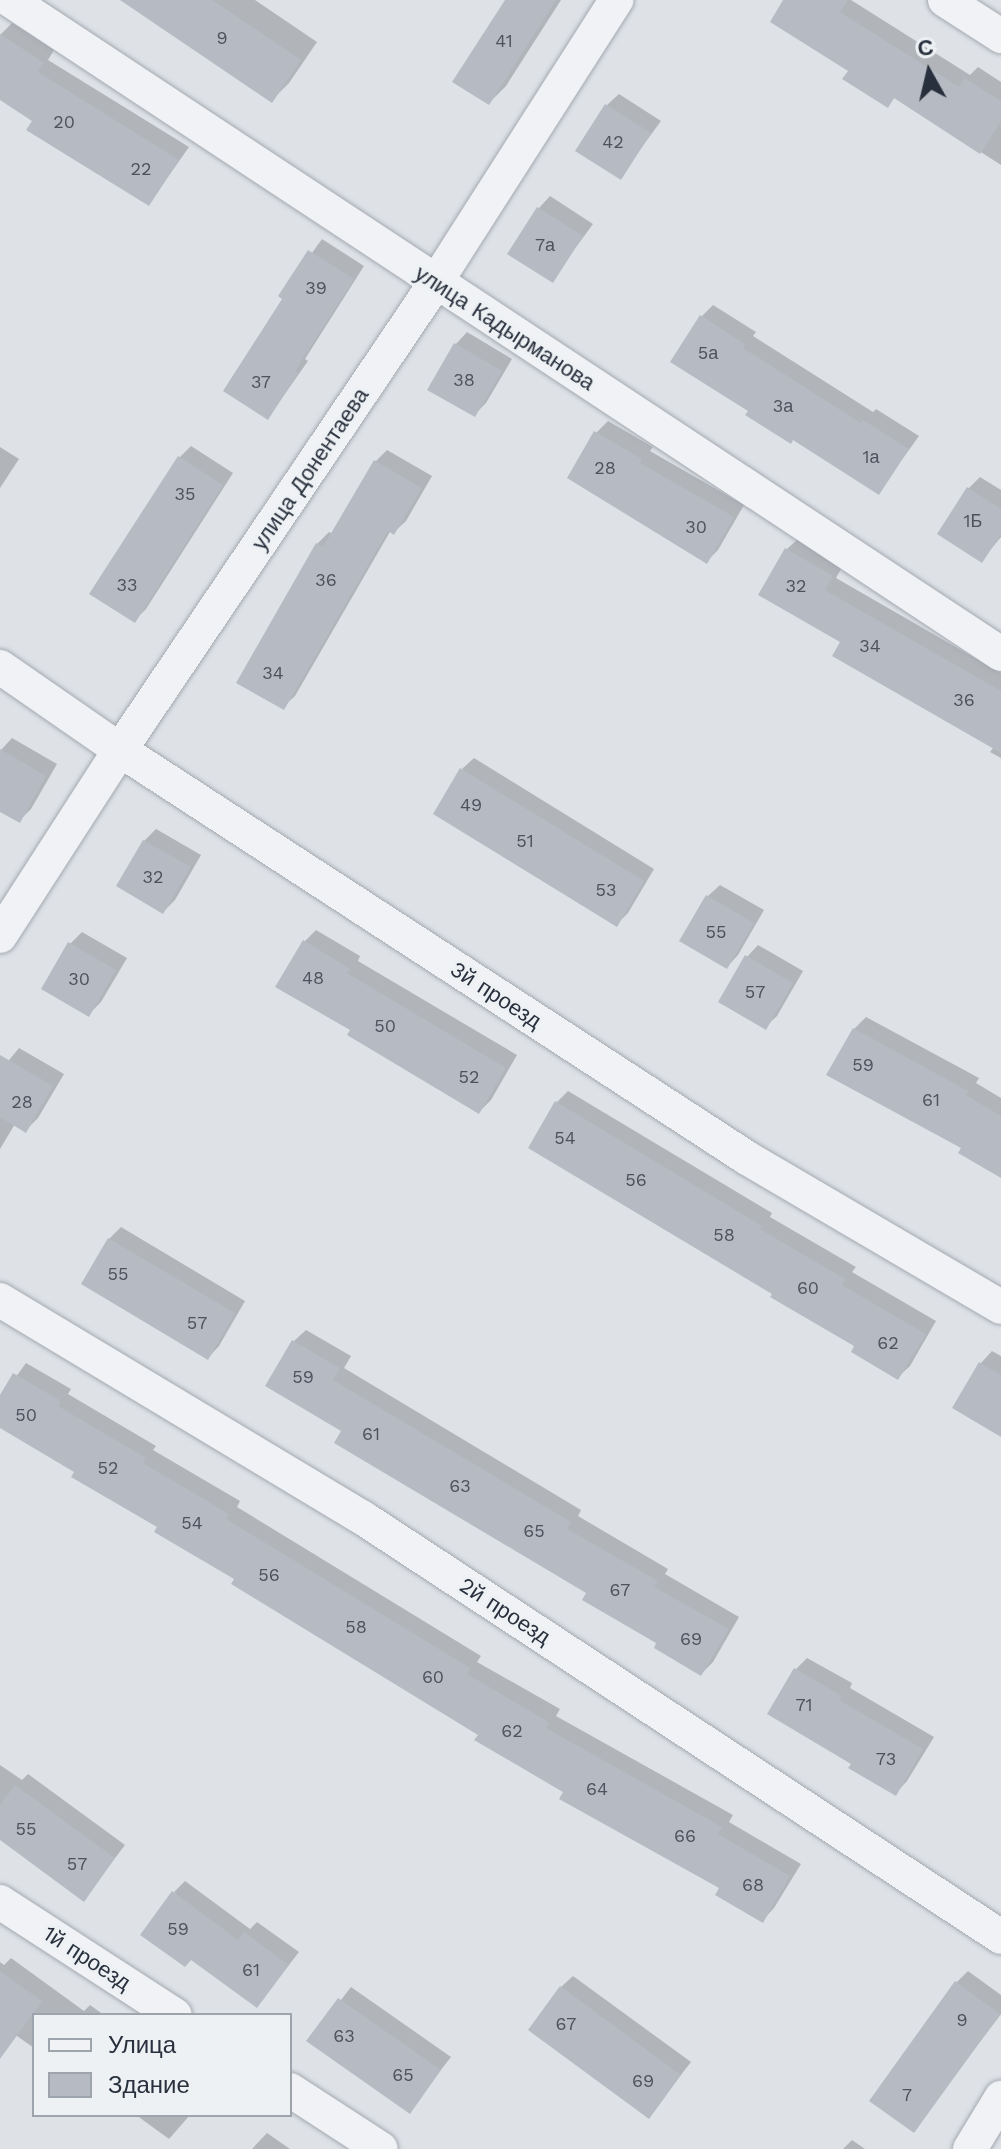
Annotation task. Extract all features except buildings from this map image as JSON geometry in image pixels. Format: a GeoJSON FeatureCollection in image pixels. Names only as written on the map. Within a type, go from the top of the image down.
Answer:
{"type":"FeatureCollection","features":[{"type":"Feature","properties":{"kind":"street","name":"улица Кадырманова"},"geometry":{"type":"LineString","coordinates":[[10,0],[1001,654]]}},
{"type":"Feature","properties":{"kind":"street","name":"улица Донентаева"},"geometry":{"type":"LineString","coordinates":[[0,936],[120,750],[436,282],[616,0]]}},
{"type":"Feature","properties":{"kind":"street"},"geometry":{"type":"LineString","coordinates":[[945,0],[1001,36]]}},
{"type":"Feature","properties":{"kind":"street","name":"3й проезд"},"geometry":{"type":"LineString","coordinates":[[0,667],[120,750],[747,1158],[1001,1307]]}},
{"type":"Feature","properties":{"kind":"street","name":"2й проезд"},"geometry":{"type":"LineString","coordinates":[[0,1300],[363,1518],[1001,1937]]}},
{"type":"Feature","properties":{"kind":"street","name":"1й проезд"},"geometry":{"type":"LineString","coordinates":[[0,1902],[172,2013]]}},
{"type":"Feature","properties":{"kind":"street"},"geometry":{"type":"LineString","coordinates":[[292,2091],[381,2149]]}},
{"type":"Feature","properties":{"kind":"street"},"geometry":{"type":"LineString","coordinates":[[970,2149],[1001,2098]]}}]}
